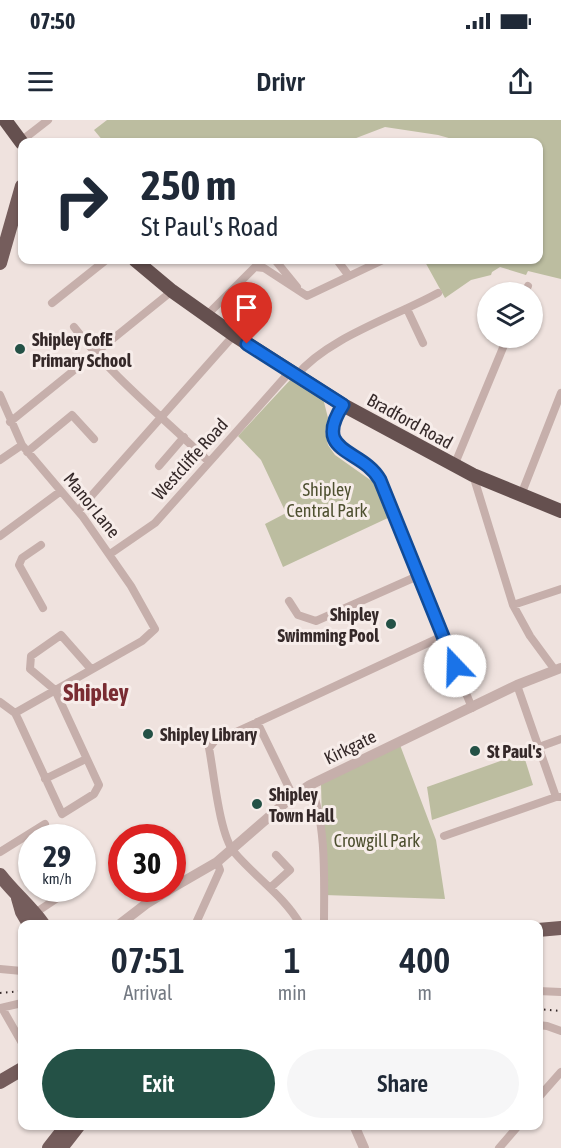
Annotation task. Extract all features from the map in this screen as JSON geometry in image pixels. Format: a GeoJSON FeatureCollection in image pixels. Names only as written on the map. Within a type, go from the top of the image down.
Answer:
{"type":"FeatureCollection","features":[{"type":"Feature","properties":{"kind":"highway"},"geometry":{"type":"LineString","coordinates":[[6,120],[19,138]]}},
{"type":"Feature","properties":{"kind":"highway","name":"Bradford Road"},"geometry":{"type":"LineString","coordinates":[[140,264],[172,291],[291,376],[454,466],[561,512]]}},
{"type":"Feature","properties":{"kind":"main road"},"geometry":{"type":"LineString","coordinates":[[0,263],[3,243],[18,198]]}},
{"type":"Feature","properties":{"kind":"main road"},"geometry":{"type":"LineString","coordinates":[[0,876],[18,898],[26,903],[34,920]]}},
{"type":"Feature","properties":{"kind":"main road"},"geometry":{"type":"LineString","coordinates":[[543,930],[561,928]]}},
{"type":"Feature","properties":{"kind":"main road"},"geometry":{"type":"LineString","coordinates":[[0,1071],[18,1061]]}},
{"type":"Feature","properties":{"kind":"main road"},"geometry":{"type":"LineString","coordinates":[[0,1082],[18,1071]]}},
{"type":"Feature","properties":{"kind":"main road"},"geometry":{"type":"LineString","coordinates":[[49,1148],[63,1130]]}},
{"type":"Feature","properties":{"kind":"main road"},"geometry":{"type":"LineString","coordinates":[[61,1148],[75,1130]]}},
{"type":"Feature","properties":{"kind":"street"},"geometry":{"type":"LineString","coordinates":[[27,138],[48,120]]}},
{"type":"Feature","properties":{"kind":"street"},"geometry":{"type":"LineString","coordinates":[[52,303],[101,264]]}},
{"type":"Feature","properties":{"kind":"street"},"geometry":{"type":"LineString","coordinates":[[207,315],[258,264]]}},
{"type":"Feature","properties":{"kind":"street"},"geometry":{"type":"LineString","coordinates":[[278,264],[303,295]]}},
{"type":"Feature","properties":{"kind":"street"},"geometry":{"type":"LineString","coordinates":[[339,264],[349,276]]}},
{"type":"Feature","properties":{"kind":"street"},"geometry":{"type":"LineString","coordinates":[[255,267],[264,268],[303,295],[312,295],[374,264]]}},
{"type":"Feature","properties":{"kind":"street"},"geometry":{"type":"LineString","coordinates":[[10,422],[172,291]]}},
{"type":"Feature","properties":{"kind":"street","name":"Westcliffe Road"},"geometry":{"type":"LineString","coordinates":[[110,555],[155,523],[209,462],[304,365],[328,349],[438,293]]}},
{"type":"Feature","properties":{"kind":"street"},"geometry":{"type":"LineString","coordinates":[[407,309],[423,343]]}},
{"type":"Feature","properties":{"kind":"street"},"geometry":{"type":"LineString","coordinates":[[74,327],[94,354],[209,462]]}},
{"type":"Feature","properties":{"kind":"street"},"geometry":{"type":"LineString","coordinates":[[78,511],[234,335]]}},
{"type":"Feature","properties":{"kind":"street"},"geometry":{"type":"LineString","coordinates":[[454,466],[503,348]]}},
{"type":"Feature","properties":{"kind":"street"},"geometry":{"type":"LineString","coordinates":[[521,495],[561,393]]}},
{"type":"Feature","properties":{"kind":"street","name":"Manor Lane"},"geometry":{"type":"LineString","coordinates":[[0,395],[10,422],[24,448],[78,511],[110,555],[155,629],[150,635],[91,669]]}},
{"type":"Feature","properties":{"kind":"street"},"geometry":{"type":"LineString","coordinates":[[343,405],[335,417],[332,430],[334,441],[376,473],[420,575],[472,708]]}},
{"type":"Feature","properties":{"kind":"street"},"geometry":{"type":"LineString","coordinates":[[0,460],[24,448],[72,415],[94,439]]}},
{"type":"Feature","properties":{"kind":"street"},"geometry":{"type":"LineString","coordinates":[[159,466],[184,437]]}},
{"type":"Feature","properties":{"kind":"street"},"geometry":{"type":"LineString","coordinates":[[473,475],[513,605],[530,636],[558,669]]}},
{"type":"Feature","properties":{"kind":"street"},"geometry":{"type":"LineString","coordinates":[[0,536],[61,491]]}},
{"type":"Feature","properties":{"kind":"street"},"geometry":{"type":"LineString","coordinates":[[41,544],[22,558],[19,565],[43,608]]}},
{"type":"Feature","properties":{"kind":"street"},"geometry":{"type":"LineString","coordinates":[[289,602],[298,615],[316,621],[420,575]]}},
{"type":"Feature","properties":{"kind":"street"},"geometry":{"type":"LineString","coordinates":[[513,605],[561,589]]}},
{"type":"Feature","properties":{"kind":"street"},"geometry":{"type":"LineString","coordinates":[[0,702],[15,713],[62,814],[94,794],[99,784],[55,690],[30,669],[31,656],[61,635],[91,669],[55,690],[15,713]]}},
{"type":"Feature","properties":{"kind":"street"},"geometry":{"type":"LineString","coordinates":[[297,920],[270,888],[232,850],[222,823],[209,748],[218,737],[232,734],[443,636]]}},
{"type":"Feature","properties":{"kind":"street","name":"Kirkgate"},"geometry":{"type":"LineString","coordinates":[[186,880],[217,862],[293,796],[310,785],[517,686],[558,669]]}},
{"type":"Feature","properties":{"kind":"street"},"geometry":{"type":"LineString","coordinates":[[444,836],[559,797],[517,686]]}},
{"type":"Feature","properties":{"kind":"street"},"geometry":{"type":"LineString","coordinates":[[257,722],[293,796]]}},
{"type":"Feature","properties":{"kind":"street"},"geometry":{"type":"LineString","coordinates":[[539,747],[561,739]]}},
{"type":"Feature","properties":{"kind":"street"},"geometry":{"type":"LineString","coordinates":[[45,779],[86,759]]}},
{"type":"Feature","properties":{"kind":"street"},"geometry":{"type":"LineString","coordinates":[[310,785],[317,801],[322,843],[324,920]]}},
{"type":"Feature","properties":{"kind":"street"},"geometry":{"type":"LineString","coordinates":[[0,852],[18,841]]}},
{"type":"Feature","properties":{"kind":"street"},"geometry":{"type":"LineString","coordinates":[[270,888],[290,870],[276,855]]}},
{"type":"Feature","properties":{"kind":"street"},"geometry":{"type":"LineString","coordinates":[[196,920],[219,870],[217,862]]}},
{"type":"Feature","properties":{"kind":"street"},"geometry":{"type":"LineString","coordinates":[[34,920],[54,902]]}},
{"type":"Feature","properties":{"kind":"street","name":"Kirkgate"},"geometry":{"type":"LineString","coordinates":[[125,920],[149,902]]}},
{"type":"Feature","properties":{"kind":"street"},"geometry":{"type":"LineString","coordinates":[[0,969],[18,971]]}},
{"type":"Feature","properties":{"kind":"street"},"geometry":{"type":"LineString","coordinates":[[543,991],[561,992]]}},
{"type":"Feature","properties":{"kind":"street"},"geometry":{"type":"LineString","coordinates":[[18,1004],[1,1008],[18,1036]]}},
{"type":"Feature","properties":{"kind":"street"},"geometry":{"type":"LineString","coordinates":[[543,1026],[561,1031]]}},
{"type":"Feature","properties":{"kind":"street"},"geometry":{"type":"LineString","coordinates":[[543,1092],[561,1072]]}},
{"type":"Feature","properties":{"kind":"street"},"geometry":{"type":"LineString","coordinates":[[356,1130],[364,1148]]}},
{"type":"Feature","properties":{"kind":"street"},"geometry":{"type":"LineString","coordinates":[[499,1148],[516,1130]]}},
{"type":"Feature","properties":{"kind":"green space"},"geometry":{"type":"Polygon","coordinates":[[[107,120],[561,120],[561,279],[528,271],[526,275],[500,267],[491,275],[471,280],[445,298],[426,264],[543,264],[543,138],[449,138],[385,127],[356,138],[101,138],[94,130],[107,120]]]}},
{"type":"Feature","properties":{"kind":"green space","name":"Shipley Central Park"},"geometry":{"type":"Polygon","coordinates":[[[292,378],[323,398],[328,418],[325,431],[328,445],[335,455],[376,484],[390,517],[283,567],[265,524],[286,513],[261,460],[238,436],[292,378]]]}},
{"type":"Feature","properties":{"kind":"green space","name":"Crowgill Park"},"geometry":{"type":"Polygon","coordinates":[[[400,745],[436,840],[445,899],[324,895],[321,784],[400,745]]]}},
{"type":"Feature","properties":{"kind":"green space"},"geometry":{"type":"Polygon","coordinates":[[[523,753],[533,785],[432,820],[427,787],[523,753]]]}},
{"type":"Feature","properties":{"kind":"railway"},"geometry":{"type":"LineString","coordinates":[[0,993],[18,991]]}},
{"type":"Feature","properties":{"kind":"railway"},"geometry":{"type":"LineString","coordinates":[[543,1009],[561,1011]]}},
{"type":"Feature","properties":{"kind":"place","name":"Shipley CofE Primary School"},"geometry":{"type":"Point","coordinates":[20,349]}},
{"type":"Feature","properties":{"kind":"place","name":"Shipley Swimming Pool"},"geometry":{"type":"Point","coordinates":[391,624]}},
{"type":"Feature","properties":{"kind":"place","name":"Shipley Library"},"geometry":{"type":"Point","coordinates":[148,734]}},
{"type":"Feature","properties":{"kind":"place","name":"St Paul's"},"geometry":{"type":"Point","coordinates":[475,751]}},
{"type":"Feature","properties":{"kind":"place","name":"Shipley Town Hall"},"geometry":{"type":"Point","coordinates":[257,804]}},
{"type":"Feature","properties":{"kind":"district","name":"Shipley"},"geometry":{"type":"Point","coordinates":[96,692]}},
{"type":"Feature","properties":{"kind":"route"},"geometry":{"type":"LineString","coordinates":[[247,344],[343,405],[335,417],[332,430],[334,441],[376,473],[380,480],[455,666]]}}]}
